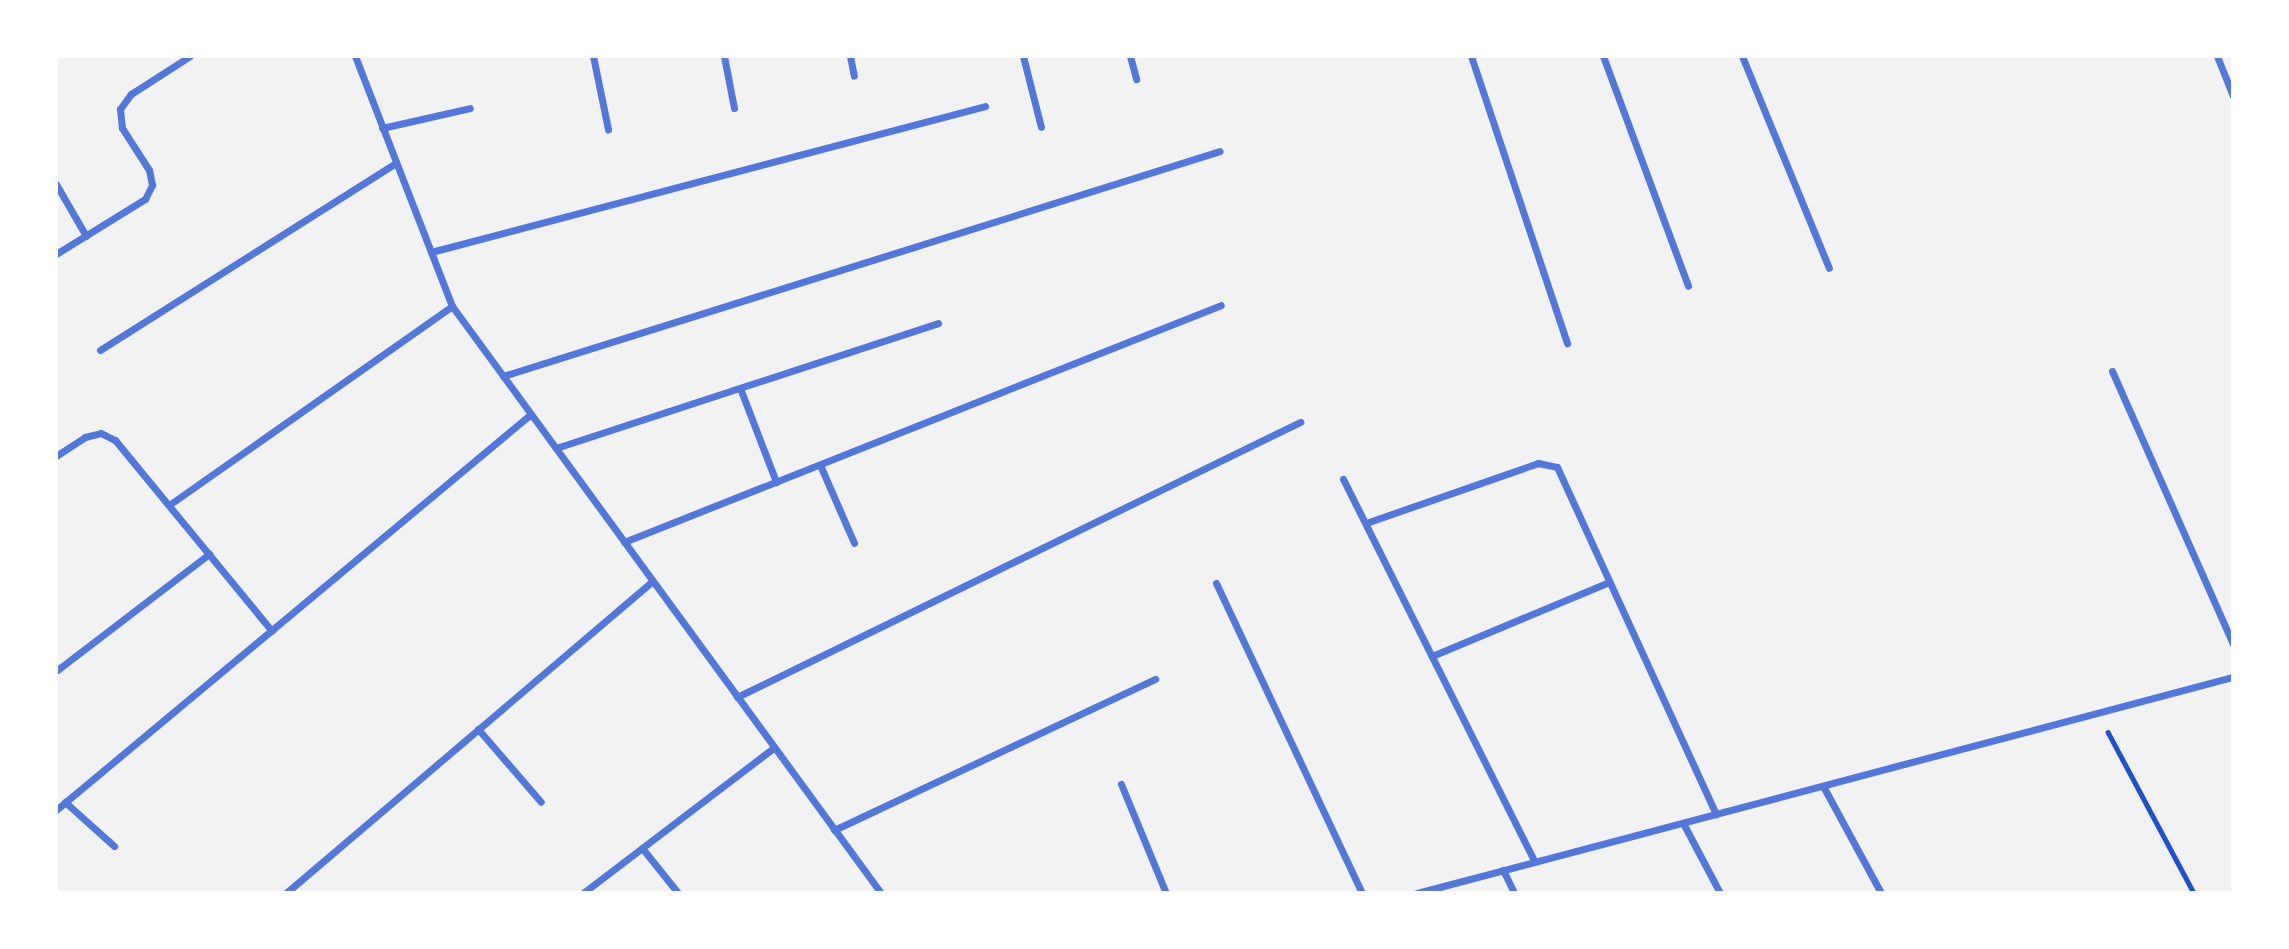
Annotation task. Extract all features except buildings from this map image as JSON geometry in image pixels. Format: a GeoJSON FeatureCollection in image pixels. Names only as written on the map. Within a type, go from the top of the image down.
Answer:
{"type":"FeatureCollection","features":[{"type":"Feature","properties":{"kind":"street"},"geometry":{"type":"LineString","coordinates":[[56,254],[145,199],[152,185],[149,170],[122,128],[120,109],[131,94],[190,56]]}},
{"type":"Feature","properties":{"kind":"street"},"geometry":{"type":"LineString","coordinates":[[355,56],[452,306],[881,893]]}},
{"type":"Feature","properties":{"kind":"street"},"geometry":{"type":"LineString","coordinates":[[593,56],[608,130]]}},
{"type":"Feature","properties":{"kind":"street"},"geometry":{"type":"LineString","coordinates":[[724,56],[734,108]]}},
{"type":"Feature","properties":{"kind":"street"},"geometry":{"type":"LineString","coordinates":[[850,56],[854,76]]}},
{"type":"Feature","properties":{"kind":"street"},"geometry":{"type":"LineString","coordinates":[[1023,56],[1041,127]]}},
{"type":"Feature","properties":{"kind":"street"},"geometry":{"type":"LineString","coordinates":[[1130,56],[1136,79]]}},
{"type":"Feature","properties":{"kind":"street"},"geometry":{"type":"LineString","coordinates":[[1471,56],[1567,343]]}},
{"type":"Feature","properties":{"kind":"street"},"geometry":{"type":"LineString","coordinates":[[1603,56],[1688,286]]}},
{"type":"Feature","properties":{"kind":"street"},"geometry":{"type":"LineString","coordinates":[[1742,56],[1829,268]]}},
{"type":"Feature","properties":{"kind":"street"},"geometry":{"type":"LineString","coordinates":[[2217,56],[2233,96]]}},
{"type":"Feature","properties":{"kind":"street"},"geometry":{"type":"LineString","coordinates":[[431,252],[985,106]]}},
{"type":"Feature","properties":{"kind":"street"},"geometry":{"type":"LineString","coordinates":[[382,128],[470,108]]}},
{"type":"Feature","properties":{"kind":"street"},"geometry":{"type":"LineString","coordinates":[[503,376],[1220,151]]}},
{"type":"Feature","properties":{"kind":"street"},"geometry":{"type":"LineString","coordinates":[[100,350],[396,163]]}},
{"type":"Feature","properties":{"kind":"street"},"geometry":{"type":"LineString","coordinates":[[56,184],[86,236]]}},
{"type":"Feature","properties":{"kind":"street"},"geometry":{"type":"LineString","coordinates":[[624,542],[1220,305]]}},
{"type":"Feature","properties":{"kind":"street"},"geometry":{"type":"LineString","coordinates":[[169,505],[452,306]]}},
{"type":"Feature","properties":{"kind":"street"},"geometry":{"type":"LineString","coordinates":[[556,448],[938,323]]}},
{"type":"Feature","properties":{"kind":"street"},"geometry":{"type":"LineString","coordinates":[[2112,371],[2233,644]]}},
{"type":"Feature","properties":{"kind":"street"},"geometry":{"type":"LineString","coordinates":[[740,388],[776,482]]}},
{"type":"Feature","properties":{"kind":"street"},"geometry":{"type":"LineString","coordinates":[[56,810],[531,414]]}},
{"type":"Feature","properties":{"kind":"street"},"geometry":{"type":"LineString","coordinates":[[737,697],[1300,422]]}},
{"type":"Feature","properties":{"kind":"street"},"geometry":{"type":"LineString","coordinates":[[56,456],[85,437],[101,433],[115,440],[272,631]]}},
{"type":"Feature","properties":{"kind":"street"},"geometry":{"type":"LineString","coordinates":[[1366,523],[1538,463],[1557,467],[1716,814]]}},
{"type":"Feature","properties":{"kind":"street"},"geometry":{"type":"LineString","coordinates":[[820,465],[854,544]]}},
{"type":"Feature","properties":{"kind":"street"},"geometry":{"type":"LineString","coordinates":[[1343,479],[1535,862]]}},
{"type":"Feature","properties":{"kind":"street"},"geometry":{"type":"LineString","coordinates":[[56,671],[209,554]]}},
{"type":"Feature","properties":{"kind":"street"},"geometry":{"type":"LineString","coordinates":[[286,893],[652,581]]}},
{"type":"Feature","properties":{"kind":"street"},"geometry":{"type":"LineString","coordinates":[[1432,656],[1609,582]]}},
{"type":"Feature","properties":{"kind":"street"},"geometry":{"type":"LineString","coordinates":[[1216,583],[1362,893]]}},
{"type":"Feature","properties":{"kind":"street"},"geometry":{"type":"LineString","coordinates":[[1417,893],[2233,677]]}},
{"type":"Feature","properties":{"kind":"street"},"geometry":{"type":"LineString","coordinates":[[834,830],[1155,679]]}},
{"type":"Feature","properties":{"kind":"street"},"geometry":{"type":"LineString","coordinates":[[478,729],[541,802]]}},
{"type":"Feature","properties":{"kind":"street"},"geometry":{"type":"LineString","coordinates":[[583,893],[773,748]]}},
{"type":"Feature","properties":{"kind":"street"},"geometry":{"type":"LineString","coordinates":[[1121,784],[1166,893]]}},
{"type":"Feature","properties":{"kind":"street"},"geometry":{"type":"LineString","coordinates":[[1824,786],[1881,893]]}},
{"type":"Feature","properties":{"kind":"street"},"geometry":{"type":"LineString","coordinates":[[65,802],[114,846]]}},
{"type":"Feature","properties":{"kind":"street"},"geometry":{"type":"LineString","coordinates":[[1683,823],[1720,893]]}},
{"type":"Feature","properties":{"kind":"street"},"geometry":{"type":"LineString","coordinates":[[642,848],[678,893]]}},
{"type":"Feature","properties":{"kind":"street"},"geometry":{"type":"LineString","coordinates":[[1503,870],[1514,893]]}},
{"type":"Feature","properties":{"kind":"path"},"geometry":{"type":"LineString","coordinates":[[2097,713],[2194,893]]}}]}
